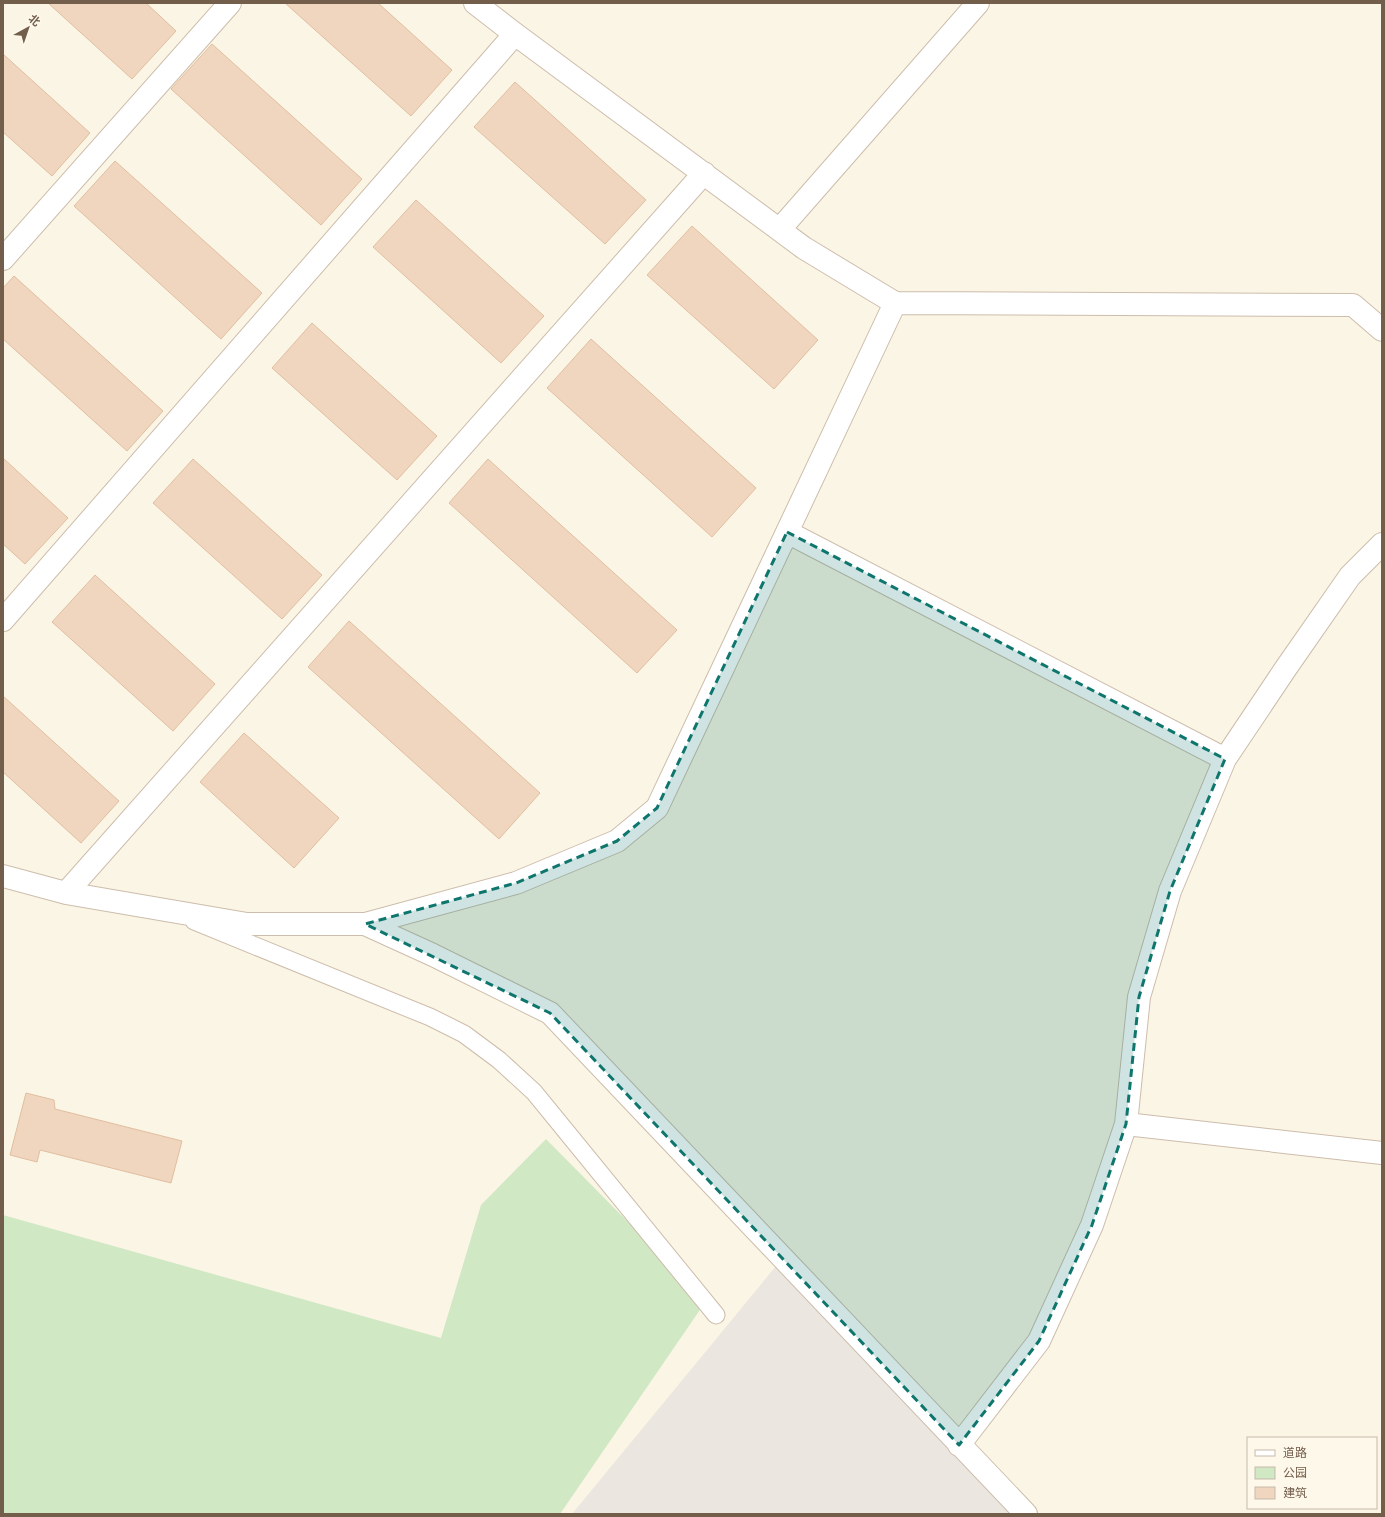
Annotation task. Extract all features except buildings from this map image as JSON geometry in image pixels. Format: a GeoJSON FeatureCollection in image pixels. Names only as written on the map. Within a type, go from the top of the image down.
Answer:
{"type":"FeatureCollection","features":[{"type":"Feature","properties":{"kind":"street"},"geometry":{"type":"LineString","coordinates":[[3,258],[230,3]]}},
{"type":"Feature","properties":{"kind":"street"},"geometry":{"type":"LineString","coordinates":[[475,3],[804,248],[895,303],[1353,305],[1382,330]]}},
{"type":"Feature","properties":{"kind":"street"},"geometry":{"type":"LineString","coordinates":[[780,230],[978,3]]}},
{"type":"Feature","properties":{"kind":"street"},"geometry":{"type":"LineString","coordinates":[[3,620],[515,34]]}},
{"type":"Feature","properties":{"kind":"street"},"geometry":{"type":"LineString","coordinates":[[66,893],[704,173]]}},
{"type":"Feature","properties":{"kind":"street"},"geometry":{"type":"LineString","coordinates":[[3,876],[66,893],[247,924],[365,924],[516,883],[617,842],[657,808],[895,303]]}},
{"type":"Feature","properties":{"kind":"street"},"geometry":{"type":"LineString","coordinates":[[787,532],[1225,759]]}},
{"type":"Feature","properties":{"kind":"street"},"geometry":{"type":"LineString","coordinates":[[959,1445],[1039,1341],[1092,1225],[1126,1124],[1139,997],[1170,891],[1225,759],[1350,576],[1382,544]]}},
{"type":"Feature","properties":{"kind":"street"},"geometry":{"type":"LineString","coordinates":[[365,924],[433,955],[550,1013],[1026,1514]]}},
{"type":"Feature","properties":{"kind":"street"},"geometry":{"type":"LineString","coordinates":[[1126,1124],[1382,1153]]}},
{"type":"Feature","properties":{"kind":"lane"},"geometry":{"type":"LineString","coordinates":[[170,911],[430,1017],[464,1034],[499,1060],[534,1092],[716,1315]]}},
{"type":"Feature","properties":{"kind":"highlighted area"},"geometry":{"type":"Polygon","coordinates":[[[787,532],[1225,759],[1170,891],[1139,997],[1126,1124],[1092,1225],[1039,1341],[959,1445],[550,1013],[365,924],[516,883],[617,841],[657,808],[787,532]]]}},
{"type":"Feature","properties":{"kind":"shaded area"},"geometry":{"type":"Polygon","coordinates":[[[781,1260],[1024,1514],[572,1514],[781,1260]]]}},
{"type":"Feature","properties":{"kind":"green space"},"geometry":{"type":"Polygon","coordinates":[[[546,1139],[706,1301],[560,1514],[3,1514],[3,1215],[441,1338],[481,1205],[546,1139]]]}}]}
